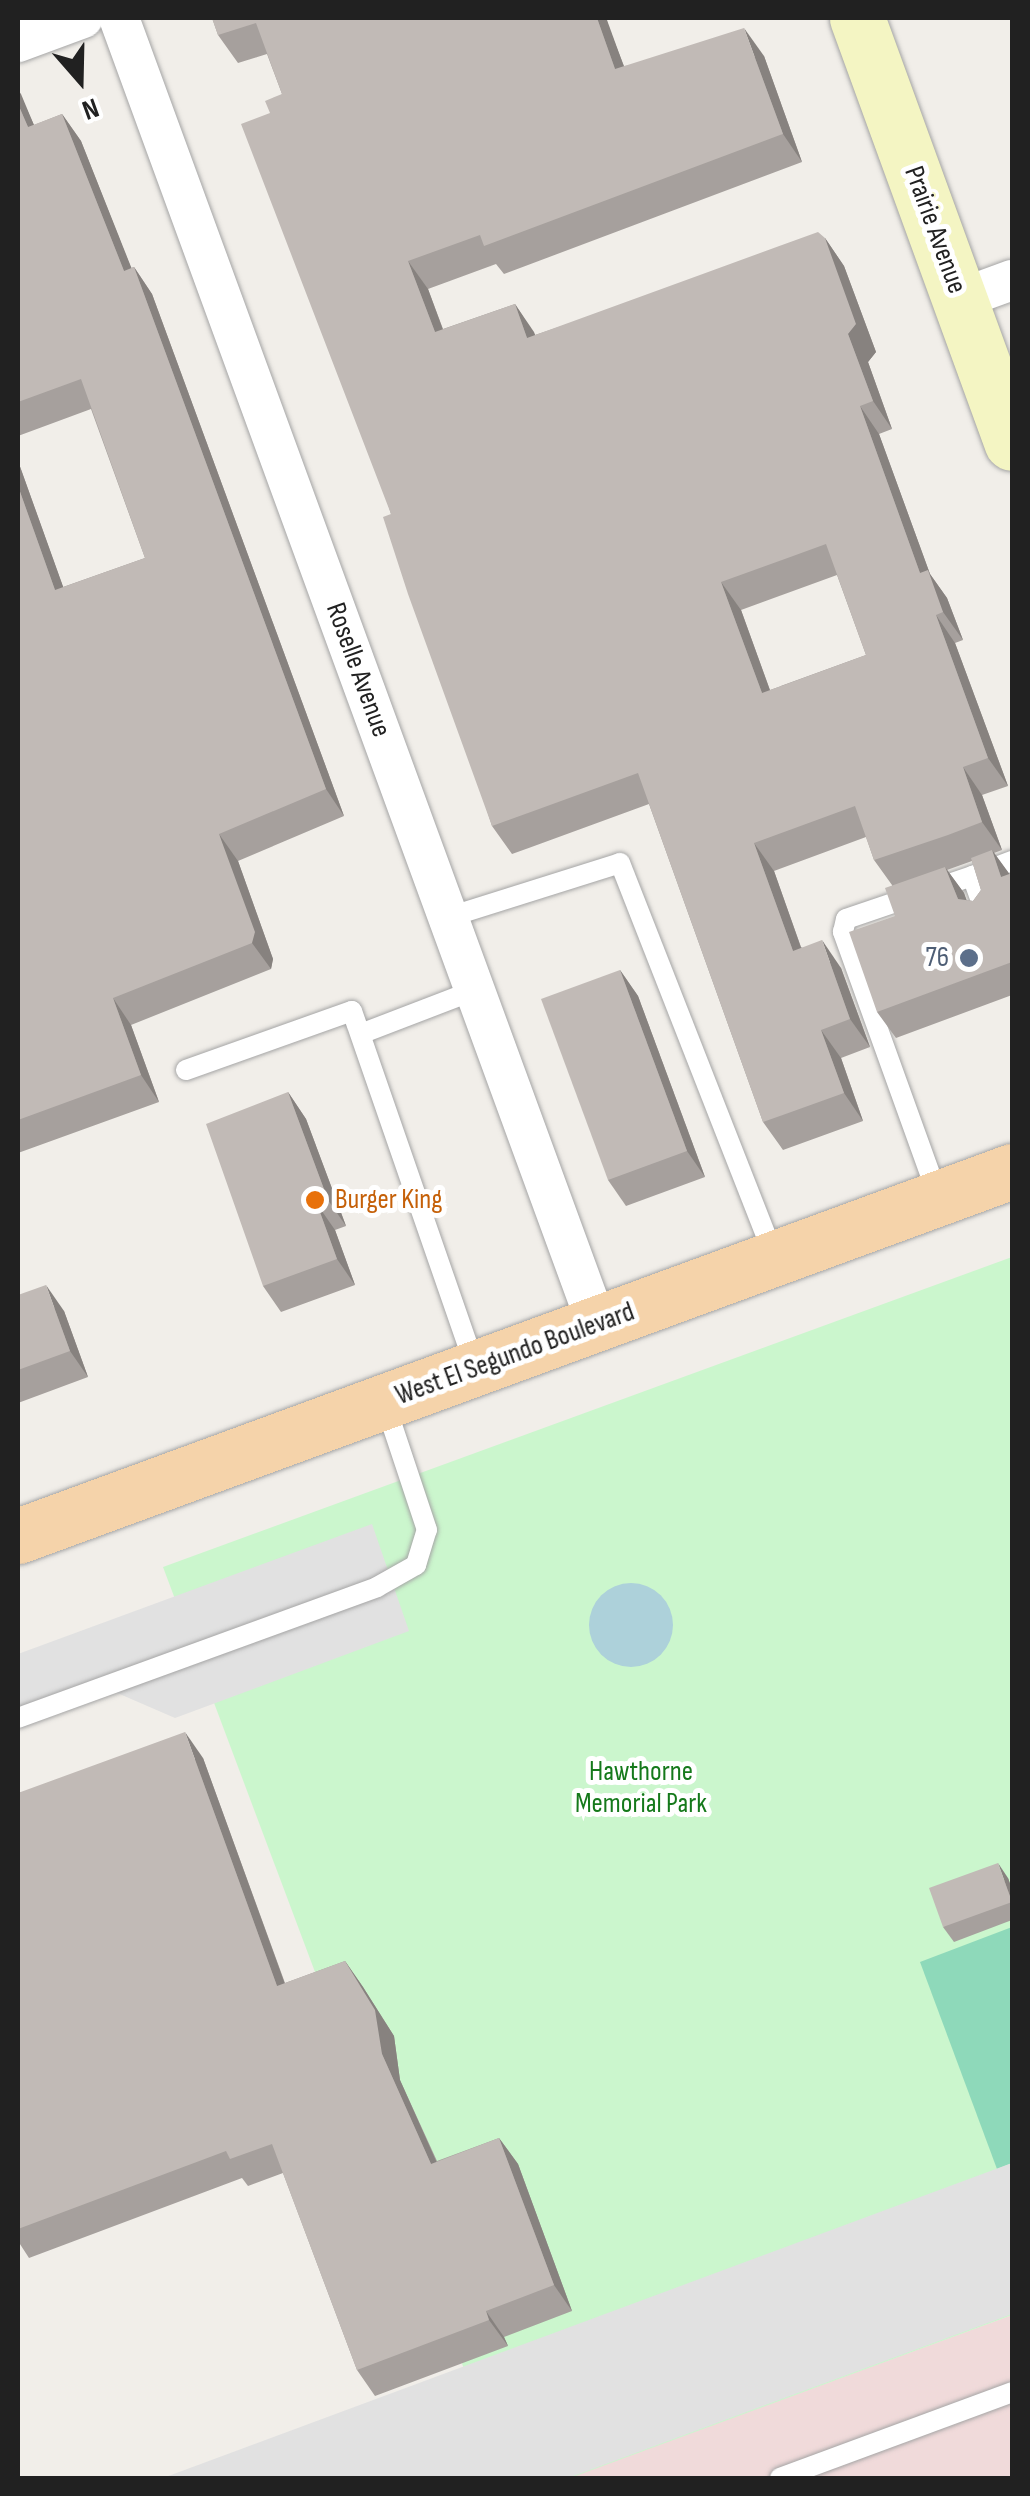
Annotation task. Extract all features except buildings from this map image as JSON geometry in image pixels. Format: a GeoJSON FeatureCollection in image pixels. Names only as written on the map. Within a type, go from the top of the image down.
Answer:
{"type":"FeatureCollection","features":[{"type":"Feature","properties":{"kind":"main road","name":"Prairie Avenue"},"geometry":{"type":"LineString","coordinates":[[857,18],[1011,437]]}},
{"type":"Feature","properties":{"kind":"main road","name":"West El Segundo Boulevard"},"geometry":{"type":"LineString","coordinates":[[18,1536],[1012,1171]]}},
{"type":"Feature","properties":{"kind":"street"},"geometry":{"type":"LineString","coordinates":[[18,42],[83,18]]}},
{"type":"Feature","properties":{"kind":"street","name":"Roselle Avenue"},"geometry":{"type":"LineString","coordinates":[[119,18],[597,1324]]}},
{"type":"Feature","properties":{"kind":"street"},"geometry":{"type":"LineString","coordinates":[[960,299],[1012,280]]}},
{"type":"Feature","properties":{"kind":"lane"},"geometry":{"type":"LineString","coordinates":[[939,1198],[843,932],[846,919],[1012,861]]}},
{"type":"Feature","properties":{"kind":"lane"},"geometry":{"type":"LineString","coordinates":[[449,918],[620,863],[775,1258]]}},
{"type":"Feature","properties":{"kind":"lane"},"geometry":{"type":"LineString","coordinates":[[972,876],[986,915]]}},
{"type":"Feature","properties":{"kind":"lane"},"geometry":{"type":"LineString","coordinates":[[363,1033],[475,990]]}},
{"type":"Feature","properties":{"kind":"lane"},"geometry":{"type":"LineString","coordinates":[[186,1070],[352,1010],[475,1368]]}},
{"type":"Feature","properties":{"kind":"lane"},"geometry":{"type":"LineString","coordinates":[[18,1718],[377,1587],[416,1565],[427,1530],[384,1402]]}},
{"type":"Feature","properties":{"kind":"lane"},"geometry":{"type":"LineString","coordinates":[[780,2478],[1012,2392]]}},
{"type":"Feature","properties":{"kind":"shaded area"},"geometry":{"type":"Polygon","coordinates":[[[372,1524],[409,1631],[175,1718],[115,1692],[18,1729],[18,1654],[372,1524]]]}},
{"type":"Feature","properties":{"kind":"shaded area"},"geometry":{"type":"Polygon","coordinates":[[[1012,2163],[1012,2314],[568,2478],[163,2478],[1012,2163]]]}},
{"type":"Feature","properties":{"kind":"shaded area"},"geometry":{"type":"Polygon","coordinates":[[[1012,2315],[1012,2478],[568,2478],[1012,2315]]]}},
{"type":"Feature","properties":{"kind":"green space","name":"Hawthorne Memorial Park"},"geometry":{"type":"Polygon","coordinates":[[[1012,1257],[1012,2315],[570,2478],[505,2478],[163,1567],[1012,1257]]]}},
{"type":"Feature","properties":{"kind":"green space"},"geometry":{"type":"Polygon","coordinates":[[[1012,1927],[1012,2163],[997,2169],[920,1962],[1012,1927]]]}},
{"type":"Feature","properties":{"kind":"water"},"geometry":{"type":"Polygon","coordinates":[[[631,1583],[647,1586],[661,1595],[670,1609],[670,1641],[661,1655],[647,1664],[631,1667],[615,1664],[601,1655],[592,1641],[589,1625],[592,1609],[601,1595],[615,1586],[631,1583]]]}},
{"type":"Feature","properties":{"kind":"place","name":"76"},"geometry":{"type":"Point","coordinates":[969,958]}},
{"type":"Feature","properties":{"kind":"place","name":"Burger King"},"geometry":{"type":"Point","coordinates":[315,1200]}}]}
